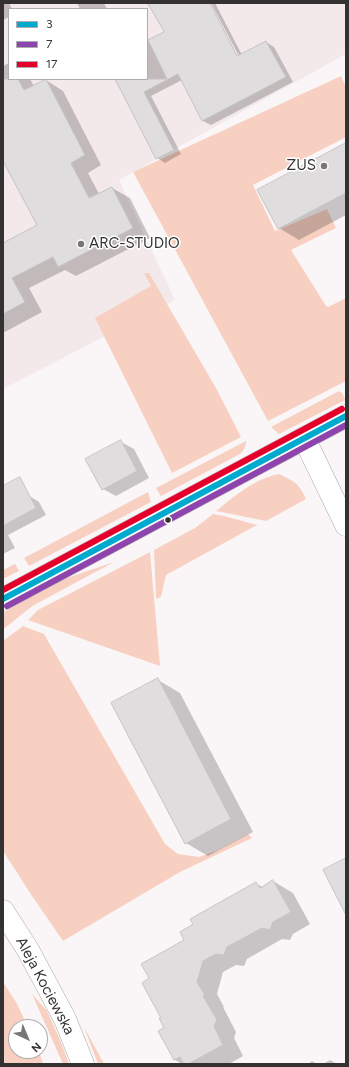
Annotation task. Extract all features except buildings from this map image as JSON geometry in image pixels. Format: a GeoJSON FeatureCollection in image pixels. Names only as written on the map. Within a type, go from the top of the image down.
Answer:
{"type":"FeatureCollection","features":[{"type":"Feature","properties":{"kind":"main road"},"geometry":{"type":"LineString","coordinates":[[3,599],[346,416]]}},
{"type":"Feature","properties":{"kind":"main road"},"geometry":{"type":"LineString","coordinates":[[304,438],[346,525]]}},
{"type":"Feature","properties":{"kind":"main road","name":"Aleja Kociewska"},"geometry":{"type":"LineString","coordinates":[[3,911],[28,950],[66,1019],[83,1064]]}},
{"type":"Feature","properties":{"kind":"shaded area"},"geometry":{"type":"Polygon","coordinates":[[[3,3],[346,3],[346,54],[119,180],[175,300],[3,389],[3,3]]]}},
{"type":"Feature","properties":{"kind":"shaded area"},"geometry":{"type":"Polygon","coordinates":[[[341,76],[346,87],[346,137],[253,185],[275,231],[327,209],[336,228],[291,250],[326,306],[328,307],[346,298],[346,381],[268,421],[133,172],[341,76]]]}},
{"type":"Feature","properties":{"kind":"shaded area"},"geometry":{"type":"Polygon","coordinates":[[[144,273],[149,273],[216,388],[241,437],[172,473],[95,318],[151,286],[144,273]]]}},
{"type":"Feature","properties":{"kind":"shaded area"},"geometry":{"type":"Polygon","coordinates":[[[339,391],[343,394],[345,400],[279,434],[271,427],[339,391]]]}},
{"type":"Feature","properties":{"kind":"shaded area"},"geometry":{"type":"Polygon","coordinates":[[[246,441],[246,445],[240,454],[161,496],[156,488],[246,441]]]}},
{"type":"Feature","properties":{"kind":"shaded area"},"geometry":{"type":"Polygon","coordinates":[[[279,474],[296,483],[306,499],[266,521],[216,511],[253,484],[270,476],[279,474]]]}},
{"type":"Feature","properties":{"kind":"shaded area"},"geometry":{"type":"Polygon","coordinates":[[[148,492],[151,502],[29,566],[24,558],[148,492]]]}},
{"type":"Feature","properties":{"kind":"shaded area"},"geometry":{"type":"Polygon","coordinates":[[[213,514],[257,525],[166,575],[161,597],[156,599],[154,550],[195,528],[213,514]]]}},
{"type":"Feature","properties":{"kind":"shaded area"},"geometry":{"type":"Polygon","coordinates":[[[150,552],[160,666],[28,620],[38,610],[150,552]]]}},
{"type":"Feature","properties":{"kind":"shaded area"},"geometry":{"type":"Polygon","coordinates":[[[114,562],[36,604],[3,629],[3,613],[24,599],[67,578],[114,562]]]}},
{"type":"Feature","properties":{"kind":"shaded area"},"geometry":{"type":"Polygon","coordinates":[[[15,564],[19,571],[3,579],[3,570],[15,564]]]}},
{"type":"Feature","properties":{"kind":"shaded area"},"geometry":{"type":"Polygon","coordinates":[[[23,626],[44,634],[165,844],[178,854],[199,857],[218,850],[248,834],[252,838],[180,872],[63,941],[3,851],[3,641],[23,626]]]}},
{"type":"Feature","properties":{"kind":"shaded area"},"geometry":{"type":"Polygon","coordinates":[[[3,982],[16,1002],[24,1019],[8,1019],[8,1059],[41,1059],[43,1064],[3,1064],[3,982]]]}},
{"type":"Feature","properties":{"kind":"shaded area"},"geometry":{"type":"Polygon","coordinates":[[[32,994],[47,1011],[69,1064],[63,1064],[48,1030],[48,1019],[43,1019],[32,994]]]}},
{"type":"Feature","properties":{"kind":"shaded area"},"geometry":{"type":"Polygon","coordinates":[[[84,1027],[104,1064],[98,1064],[84,1027]]]}},
{"type":"Feature","properties":{"kind":"transit line","name":"17"},"geometry":{"type":"LineString","coordinates":[[3,590],[342,409]]}},
{"type":"Feature","properties":{"kind":"transit line","name":"3"},"geometry":{"type":"LineString","coordinates":[[3,599],[346,416]]}},
{"type":"Feature","properties":{"kind":"transit line","name":"7"},"geometry":{"type":"LineString","coordinates":[[7,606],[346,425]]}},
{"type":"Feature","properties":{"kind":"place","name":"ZUS"},"geometry":{"type":"Point","coordinates":[324,166]}},
{"type":"Feature","properties":{"kind":"place","name":"ARC-STUDIO"},"geometry":{"type":"Point","coordinates":[81,244]}}]}
